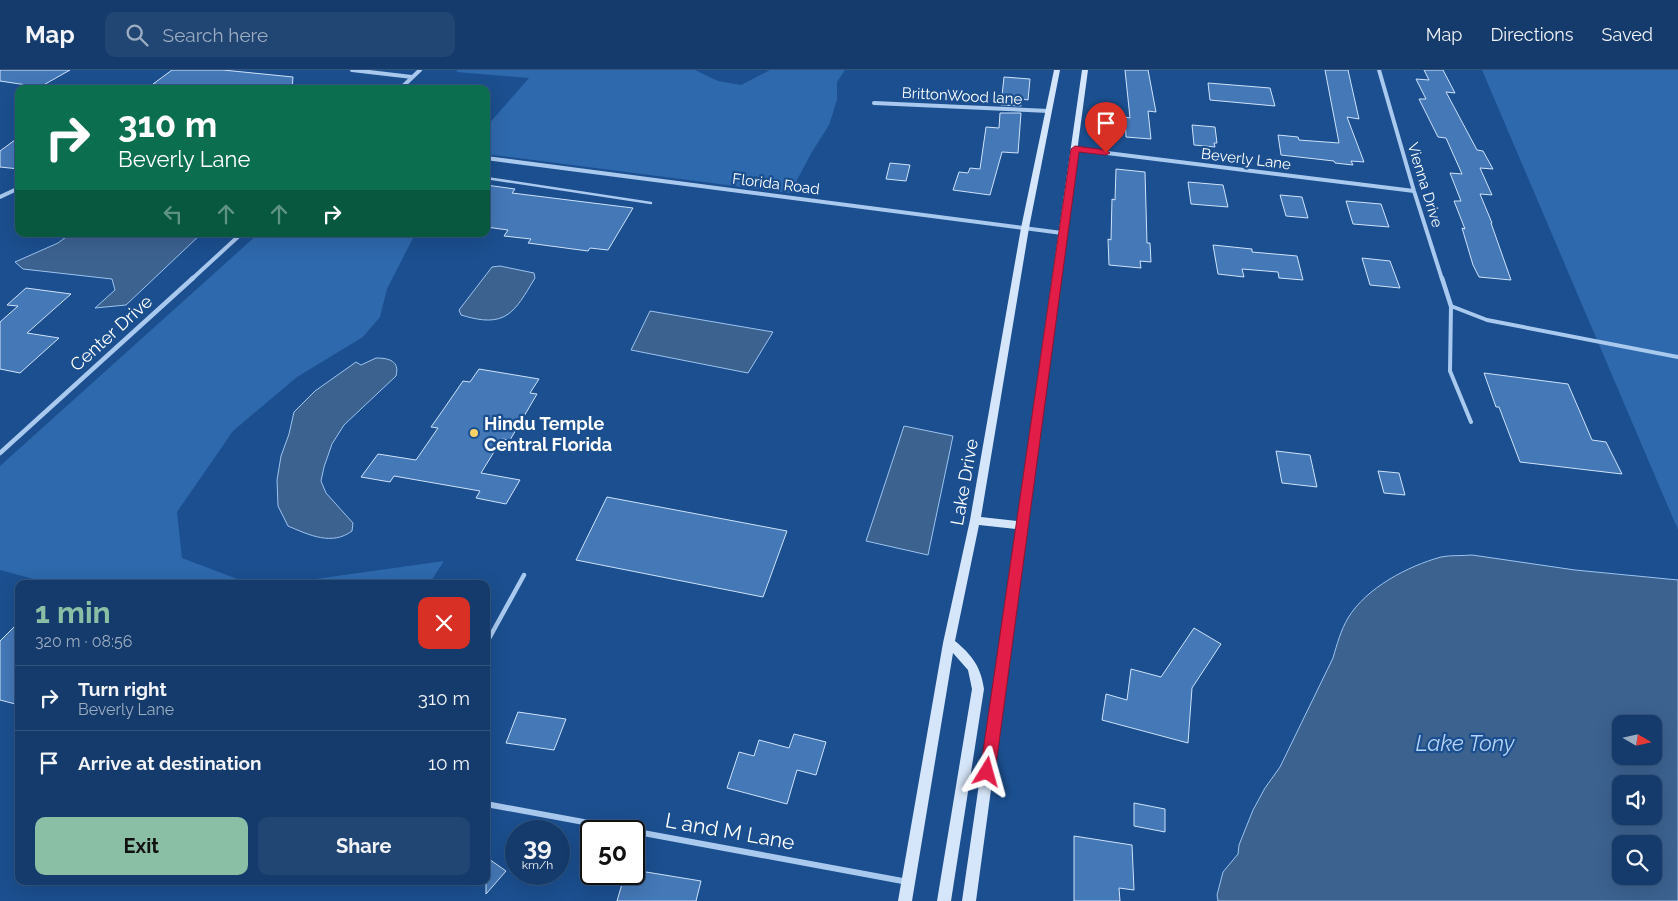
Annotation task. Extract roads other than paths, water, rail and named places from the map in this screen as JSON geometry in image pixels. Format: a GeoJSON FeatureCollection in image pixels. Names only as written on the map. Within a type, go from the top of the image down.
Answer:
{"type":"FeatureCollection","features":[{"type":"Feature","properties":{"kind":"main road","name":"Lake Drive"},"geometry":{"type":"LineString","coordinates":[[905,901],[949,643],[975,520],[1025,228],[1057,70]]}},
{"type":"Feature","properties":{"kind":"main road"},"geometry":{"type":"LineString","coordinates":[[969,901],[1085,70]]}},
{"type":"Feature","properties":{"kind":"main road"},"geometry":{"type":"LineString","coordinates":[[975,520],[1022,526]]}},
{"type":"Feature","properties":{"kind":"main road"},"geometry":{"type":"LineString","coordinates":[[944,901],[978,689],[976,671],[967,658],[949,643]]}},
{"type":"Feature","properties":{"kind":"street"},"geometry":{"type":"LineString","coordinates":[[352,70],[412,77]]}},
{"type":"Feature","properties":{"kind":"street"},"geometry":{"type":"LineString","coordinates":[[404,85],[420,70]]}},
{"type":"Feature","properties":{"kind":"street","name":"Vienna Drive"},"geometry":{"type":"LineString","coordinates":[[1379,70],[1414,191],[1451,306]]}},
{"type":"Feature","properties":{"kind":"street","name":"BrittonWood lane"},"geometry":{"type":"LineString","coordinates":[[874,103],[1049,111]]}},
{"type":"Feature","properties":{"kind":"street","name":"Beverly Lane"},"geometry":{"type":"LineString","coordinates":[[1075,149],[1414,191]]}},
{"type":"Feature","properties":{"kind":"street","name":"Florida Road"},"geometry":{"type":"LineString","coordinates":[[490,159],[1062,233]]}},
{"type":"Feature","properties":{"kind":"street"},"geometry":{"type":"LineString","coordinates":[[0,197],[15,190]]}},
{"type":"Feature","properties":{"kind":"street","name":"Center Drive"},"geometry":{"type":"LineString","coordinates":[[0,453],[238,237]]}},
{"type":"Feature","properties":{"kind":"street","name":"L and M Lane"},"geometry":{"type":"LineString","coordinates":[[490,805],[909,882]]}},
{"type":"Feature","properties":{"kind":"lane"},"geometry":{"type":"LineString","coordinates":[[490,179],[651,203]]}},
{"type":"Feature","properties":{"kind":"lane"},"geometry":{"type":"LineString","coordinates":[[1471,422],[1450,371],[1451,306],[1487,320],[1678,357]]}},
{"type":"Feature","properties":{"kind":"lane"},"geometry":{"type":"LineString","coordinates":[[490,637],[524,575]]}},
{"type":"Feature","properties":{"kind":"water"},"geometry":{"type":"Polygon","coordinates":[[[66,237],[198,237],[126,305],[95,308],[115,290],[112,279],[23,269],[15,262],[58,243],[66,237]]]}},
{"type":"Feature","properties":{"kind":"water"},"geometry":{"type":"Polygon","coordinates":[[[500,266],[534,273],[535,278],[521,301],[507,315],[499,319],[476,319],[461,315],[459,310],[492,267],[500,266]]]}},
{"type":"Feature","properties":{"kind":"water"},"geometry":{"type":"Polygon","coordinates":[[[650,311],[773,332],[748,373],[631,350],[650,311]]]}},
{"type":"Feature","properties":{"kind":"water"},"geometry":{"type":"Polygon","coordinates":[[[376,358],[392,361],[396,367],[396,376],[344,425],[332,444],[321,481],[326,493],[353,523],[352,531],[337,538],[320,538],[288,526],[278,506],[277,480],[281,456],[294,412],[315,391],[356,362],[361,365],[376,358]]]}},
{"type":"Feature","properties":{"kind":"water"},"geometry":{"type":"Polygon","coordinates":[[[904,426],[953,436],[928,555],[866,541],[904,426]]]}},
{"type":"Feature","properties":{"kind":"water","name":"Lake Tony"},"geometry":{"type":"Polygon","coordinates":[[[1472,555],[1575,570],[1678,580],[1678,901],[1218,901],[1217,895],[1223,872],[1238,854],[1239,845],[1253,810],[1265,788],[1280,767],[1333,658],[1339,637],[1348,618],[1365,597],[1389,580],[1415,566],[1448,556],[1472,555]]]}},
{"type":"Feature","properties":{"kind":"place","name":"Hindu Temple Central Florida"},"geometry":{"type":"Point","coordinates":[474,433]}}]}
